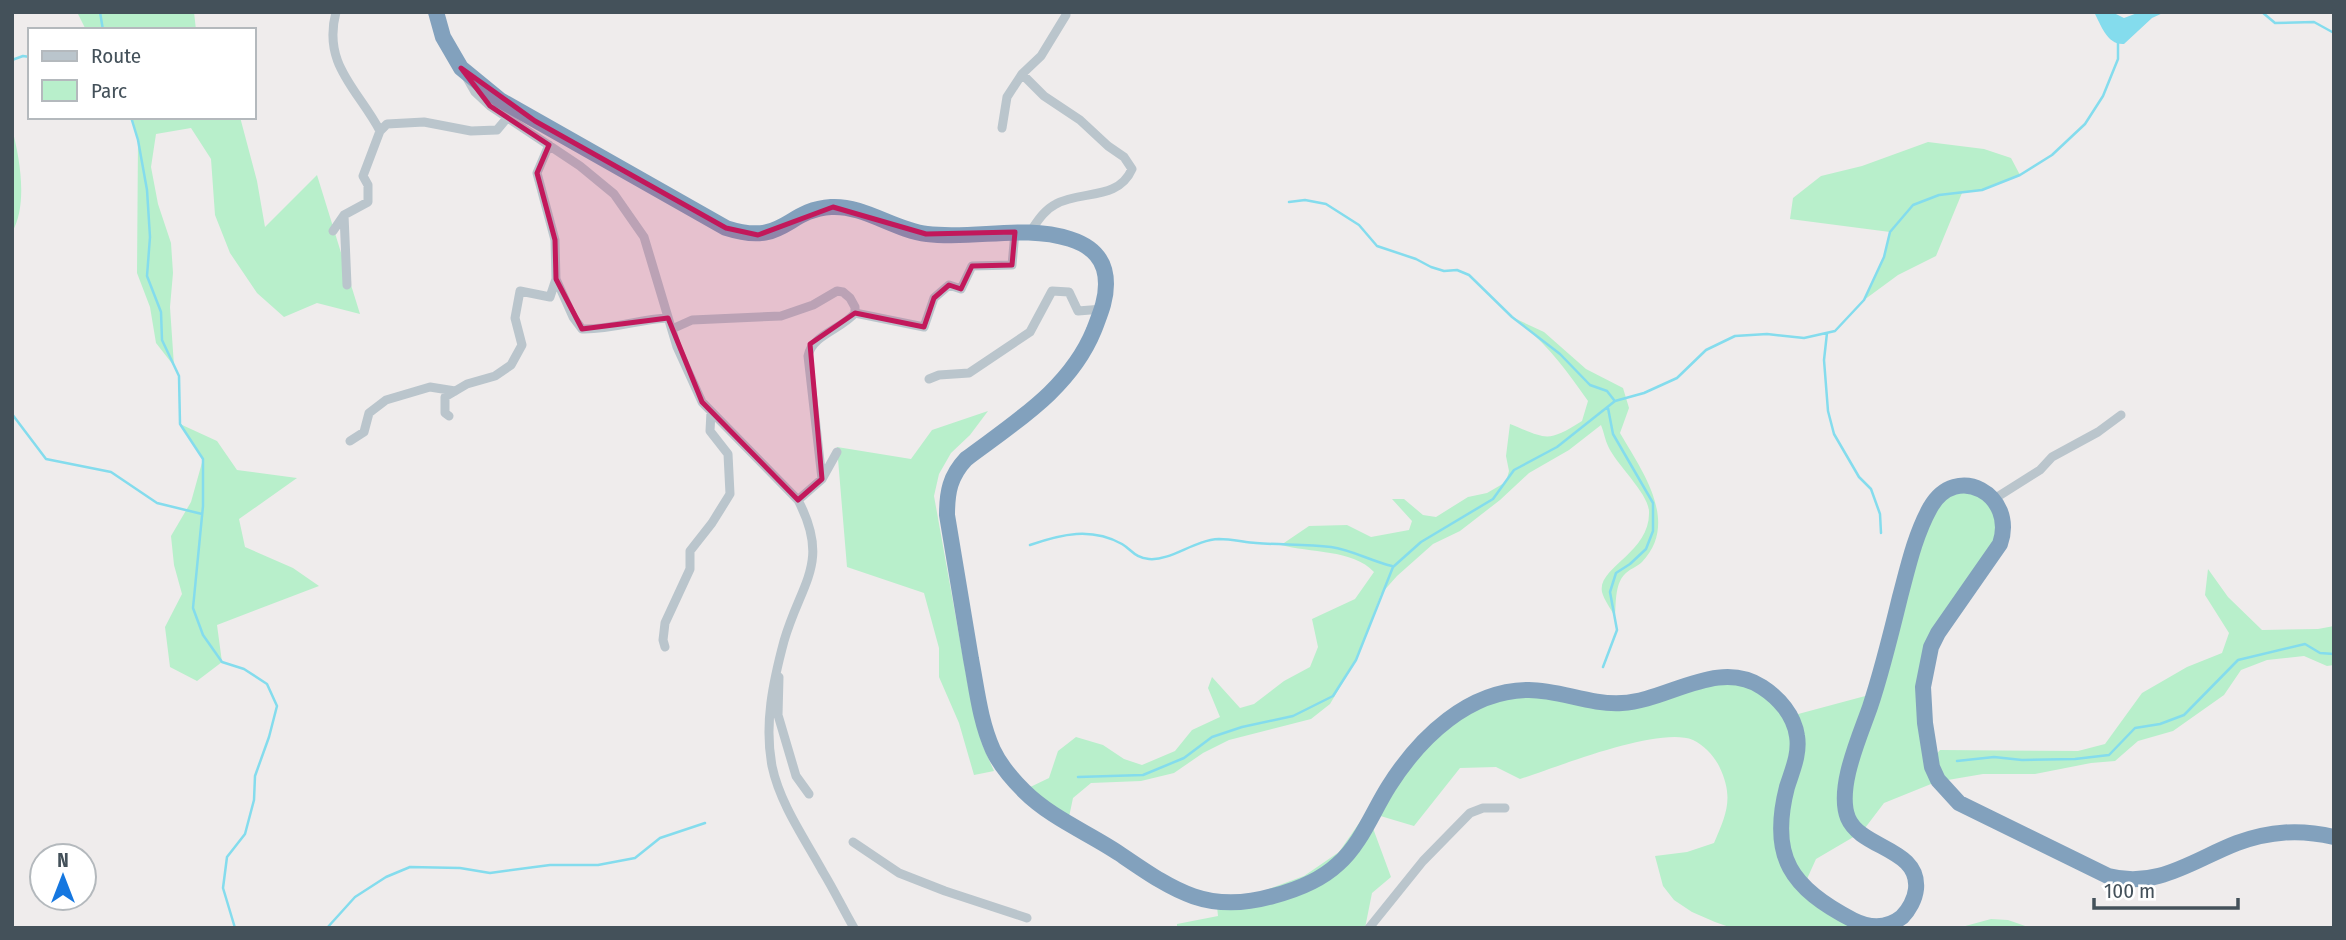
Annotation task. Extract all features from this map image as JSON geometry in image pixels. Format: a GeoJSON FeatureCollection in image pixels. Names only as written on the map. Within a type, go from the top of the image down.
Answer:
{"type":"FeatureCollection","features":[{"type":"Feature","properties":{"kind":"highway"},"geometry":{"type":"LineString","coordinates":[[436,12],[443,37],[461,68],[500,100],[726,228],[744,234],[775,232],[822,208],[834,207],[852,210],[926,234],[1022,232],[1068,239],[1095,252],[1106,273],[1106,292],[1089,343],[1075,366],[1049,396],[965,460],[951,480],[947,515],[981,713],[1000,764],[1026,793],[1039,803],[1177,890],[1219,904],[1248,902],[1300,887],[1334,868],[1356,841],[1400,771],[1445,722],[1474,702],[1507,691],[1532,690],[1596,703],[1636,702],[1705,680],[1730,676],[1743,678],[1763,687],[1784,706],[1793,722],[1797,747],[1783,808],[1780,838],[1789,869],[1809,892],[1856,921],[1876,927],[1895,922],[1910,906],[1916,889],[1916,879],[1909,864],[1852,825],[1845,802],[1848,772],[1880,675],[1911,554],[1930,508],[1939,495],[1957,487],[1978,488],[1994,499],[2003,516],[2003,537],[1990,561],[1938,633],[1924,673],[1923,701],[1932,766],[1938,780],[1950,795],[1973,811],[2108,876],[2132,881],[2170,873],[2260,836],[2287,831],[2334,837]]}},
{"type":"Feature","properties":{"kind":"street"},"geometry":{"type":"LineString","coordinates":[[335,12],[332,27],[336,61],[357,99],[380,131]]}},
{"type":"Feature","properties":{"kind":"street"},"geometry":{"type":"LineString","coordinates":[[1002,128],[1007,97],[1022,74],[1041,56],[1066,15]]}},
{"type":"Feature","properties":{"kind":"street"},"geometry":{"type":"LineString","coordinates":[[461,68],[475,92],[490,106],[598,179],[614,194],[644,237],[671,329],[702,402],[798,500],[813,536],[813,562],[784,641],[770,693],[772,767],[785,801],[853,928]]}},
{"type":"Feature","properties":{"kind":"street"},"geometry":{"type":"LineString","coordinates":[[855,313],[924,327],[934,298],[949,285],[961,289],[972,266],[1012,265],[1022,232],[1057,202],[1113,188],[1127,179],[1132,169],[1124,158],[1080,120],[1044,96],[1022,74]]}},
{"type":"Feature","properties":{"kind":"street"},"geometry":{"type":"LineString","coordinates":[[333,231],[344,215],[368,202],[368,185],[363,176],[380,131],[387,124],[424,122],[471,131],[497,130],[508,117]]}},
{"type":"Feature","properties":{"kind":"street"},"geometry":{"type":"LineString","coordinates":[[449,416],[445,413],[445,397],[467,384],[495,376],[511,365],[522,345],[515,318],[520,291],[550,297],[556,279],[555,240],[537,173],[549,145]]}},
{"type":"Feature","properties":{"kind":"street"},"geometry":{"type":"LineString","coordinates":[[344,215],[347,285]]}},
{"type":"Feature","properties":{"kind":"street"},"geometry":{"type":"LineString","coordinates":[[556,279],[573,317],[582,329],[600,329],[668,318]]}},
{"type":"Feature","properties":{"kind":"street"},"geometry":{"type":"LineString","coordinates":[[929,379],[939,375],[969,373],[1030,332],[1052,290],[1069,292],[1079,312],[1102,309]]}},
{"type":"Feature","properties":{"kind":"street"},"geometry":{"type":"LineString","coordinates":[[671,329],[692,320],[716,317],[761,319],[781,316],[813,305],[837,291],[850,298],[855,313],[810,347],[809,368],[822,479]]}},
{"type":"Feature","properties":{"kind":"street"},"geometry":{"type":"LineString","coordinates":[[350,441],[364,432],[369,413],[386,400],[430,387],[455,391]]}},
{"type":"Feature","properties":{"kind":"street"},"geometry":{"type":"LineString","coordinates":[[664,647],[664,622],[690,569],[690,551],[730,494],[728,454],[710,431],[712,412]]}},
{"type":"Feature","properties":{"kind":"street"},"geometry":{"type":"LineString","coordinates":[[1994,499],[2040,470],[2052,457],[2098,432],[2121,415]]}},
{"type":"Feature","properties":{"kind":"street"},"geometry":{"type":"LineString","coordinates":[[798,500],[822,479],[838,453]]}},
{"type":"Feature","properties":{"kind":"street"},"geometry":{"type":"LineString","coordinates":[[779,665],[778,715],[796,776],[809,794]]}},
{"type":"Feature","properties":{"kind":"street"},"geometry":{"type":"LineString","coordinates":[[1369,928],[1423,861],[1470,813],[1483,808],[1505,808]]}},
{"type":"Feature","properties":{"kind":"street"},"geometry":{"type":"LineString","coordinates":[[853,842],[899,873],[1027,918]]}},
{"type":"Feature","properties":{"kind":"highlighted area"},"geometry":{"type":"Polygon","coordinates":[[[461,68],[535,121],[726,228],[758,235],[833,207],[926,234],[1015,232],[1012,265],[972,266],[961,289],[949,285],[934,298],[924,327],[855,313],[810,344],[822,479],[798,500],[702,402],[668,318],[582,329],[556,279],[555,240],[537,173],[549,145],[490,106],[461,68]]]}},
{"type":"Feature","properties":{"kind":"green space"},"geometry":{"type":"Polygon","coordinates":[[[77,12],[194,12],[196,28],[85,28],[77,12]]]}},
{"type":"Feature","properties":{"kind":"green space"},"geometry":{"type":"Polygon","coordinates":[[[132,119],[241,119],[257,181],[265,227],[317,175],[360,314],[317,303],[284,317],[257,293],[230,253],[215,215],[211,159],[191,128],[156,134],[151,167],[158,204],[171,243],[173,273],[170,307],[174,366],[156,343],[150,307],[137,273],[138,140],[132,119]]]}},
{"type":"Feature","properties":{"kind":"green space"},"geometry":{"type":"Polygon","coordinates":[[[12,129],[20,167],[21,195],[20,209],[12,232],[12,129]]]}},
{"type":"Feature","properties":{"kind":"green space"},"geometry":{"type":"Polygon","coordinates":[[[1928,142],[1984,149],[2011,158],[2020,175],[1982,190],[1962,193],[1936,256],[1898,275],[1864,300],[1884,257],[1890,232],[1790,219],[1793,198],[1821,176],[1862,166],[1928,142]]]}},
{"type":"Feature","properties":{"kind":"green space"},"geometry":{"type":"Polygon","coordinates":[[[1512,317],[1544,332],[1586,369],[1623,388],[1629,408],[1620,433],[1654,497],[1658,530],[1653,547],[1642,562],[1621,579],[1616,594],[1615,617],[1603,595],[1603,583],[1642,538],[1649,511],[1638,487],[1612,453],[1601,425],[1569,450],[1529,473],[1460,531],[1433,544],[1397,576],[1381,594],[1356,660],[1330,704],[1311,719],[1229,740],[1203,753],[1174,773],[1141,781],[1091,783],[1073,798],[1069,817],[1024,790],[1049,778],[1058,751],[1076,737],[1103,745],[1124,759],[1142,765],[1175,751],[1192,730],[1220,717],[1208,688],[1212,677],[1240,708],[1254,704],[1284,681],[1310,667],[1318,647],[1312,619],[1355,599],[1374,572],[1355,559],[1343,555],[1281,545],[1309,526],[1347,525],[1371,537],[1409,530],[1412,521],[1392,499],[1404,499],[1423,515],[1436,517],[1468,497],[1487,493],[1506,482],[1509,471],[1506,456],[1510,424],[1532,433],[1554,436],[1582,421],[1588,401],[1553,355],[1512,317]]]}},
{"type":"Feature","properties":{"kind":"green space"},"geometry":{"type":"Polygon","coordinates":[[[988,411],[970,435],[951,453],[939,474],[934,496],[968,685],[982,744],[994,771],[974,775],[959,723],[939,677],[939,648],[924,593],[847,567],[837,447],[911,459],[932,430],[988,411]]]}},
{"type":"Feature","properties":{"kind":"green space"},"geometry":{"type":"Polygon","coordinates":[[[180,424],[217,441],[237,470],[297,478],[239,519],[245,547],[293,568],[319,586],[217,625],[222,662],[197,681],[170,667],[165,627],[182,594],[174,565],[171,536],[191,502],[203,459],[180,424]]]}},
{"type":"Feature","properties":{"kind":"green space"},"geometry":{"type":"Polygon","coordinates":[[[1948,485],[1993,492],[2001,536],[1930,639],[1928,764],[1940,750],[2078,751],[2105,744],[2142,693],[2187,667],[2222,653],[2229,633],[2205,595],[2208,569],[2228,597],[2262,630],[2318,629],[2334,626],[2334,665],[2327,666],[2304,656],[2267,660],[2241,670],[2224,695],[2173,731],[2138,741],[2115,761],[2035,774],[1983,774],[1936,782],[1884,803],[1862,832],[1816,859],[1802,890],[1858,928],[1732,928],[1692,912],[1674,900],[1663,886],[1655,856],[1687,852],[1714,843],[1727,805],[1724,777],[1711,755],[1693,740],[1677,737],[1633,743],[1520,779],[1496,767],[1460,768],[1414,826],[1367,812],[1391,877],[1372,893],[1365,928],[1177,928],[1177,924],[1218,916],[1216,897],[1258,893],[1304,876],[1339,852],[1392,776],[1497,687],[1599,701],[1754,679],[1787,717],[1869,695],[1908,555],[1948,485]]]}},
{"type":"Feature","properties":{"kind":"green space"},"geometry":{"type":"Polygon","coordinates":[[[1991,919],[2008,920],[2031,928],[1958,928],[1991,919]]]}},
{"type":"Feature","properties":{"kind":"water"},"geometry":{"type":"Polygon","coordinates":[[[2094,12],[2112,12],[2124,18],[2140,12],[2165,12],[2152,18],[2124,44],[2109,38],[2094,12]]]}},
{"type":"Feature","properties":{"kind":"waterway"},"geometry":{"type":"LineString","coordinates":[[100,12],[103,28]]}},
{"type":"Feature","properties":{"kind":"waterway"},"geometry":{"type":"LineString","coordinates":[[2262,12],[2275,23],[2314,22],[2334,33]]}},
{"type":"Feature","properties":{"kind":"waterway"},"geometry":{"type":"LineString","coordinates":[[1078,777],[1143,775],[1184,758],[1212,737],[1242,727],[1293,716],[1333,696],[1356,660],[1393,567],[1421,542],[1493,499],[1514,470],[1557,447],[1615,401],[1644,393],[1677,378],[1706,350],[1735,336],[1767,334],[1804,338],[1835,331],[1864,300],[1884,257],[1890,232],[1913,205],[1939,195],[1982,190],[2020,175],[2052,155],[2085,124],[2103,96],[2118,59],[2118,41]]}},
{"type":"Feature","properties":{"kind":"waterway"},"geometry":{"type":"LineString","coordinates":[[12,60],[28,57]]}},
{"type":"Feature","properties":{"kind":"waterway"},"geometry":{"type":"LineString","coordinates":[[132,119],[147,190],[150,237],[147,276],[161,312],[162,340],[179,376],[180,424],[203,459],[203,506],[193,608],[203,635],[222,662],[244,669],[267,684],[277,706],[255,776],[254,800],[245,834],[227,857],[223,888],[235,928]]}},
{"type":"Feature","properties":{"kind":"waterway"},"geometry":{"type":"LineString","coordinates":[[1289,202],[1305,200],[1326,204],[1359,225],[1377,246],[1431,267],[1444,271],[1457,270],[1469,275],[1512,317],[1560,354],[1590,385],[1607,391],[1614,400]]}},
{"type":"Feature","properties":{"kind":"waterway"},"geometry":{"type":"LineString","coordinates":[[1827,333],[1824,360],[1828,411],[1834,434],[1859,477],[1871,489],[1880,514],[1881,533]]}},
{"type":"Feature","properties":{"kind":"waterway"},"geometry":{"type":"LineString","coordinates":[[1603,667],[1617,630],[1610,592],[1616,573],[1646,549],[1653,531],[1653,503],[1613,434],[1608,408]]}},
{"type":"Feature","properties":{"kind":"waterway"},"geometry":{"type":"LineString","coordinates":[[12,414],[46,459],[111,472],[157,503],[202,514]]}},
{"type":"Feature","properties":{"kind":"waterway"},"geometry":{"type":"LineString","coordinates":[[1030,545],[1065,535],[1099,535],[1122,544],[1140,557],[1157,559],[1210,540],[1224,539],[1331,547],[1392,566]]}},
{"type":"Feature","properties":{"kind":"waterway"},"geometry":{"type":"LineString","coordinates":[[1957,761],[1994,757],[2022,760],[2075,759],[2109,755],[2135,728],[2160,724],[2184,715],[2238,660],[2305,644],[2320,653],[2334,654]]}},
{"type":"Feature","properties":{"kind":"waterway"},"geometry":{"type":"LineString","coordinates":[[327,928],[355,897],[386,877],[410,867],[460,868],[490,873],[550,865],[598,865],[635,858],[660,838],[705,823]]}}]}
